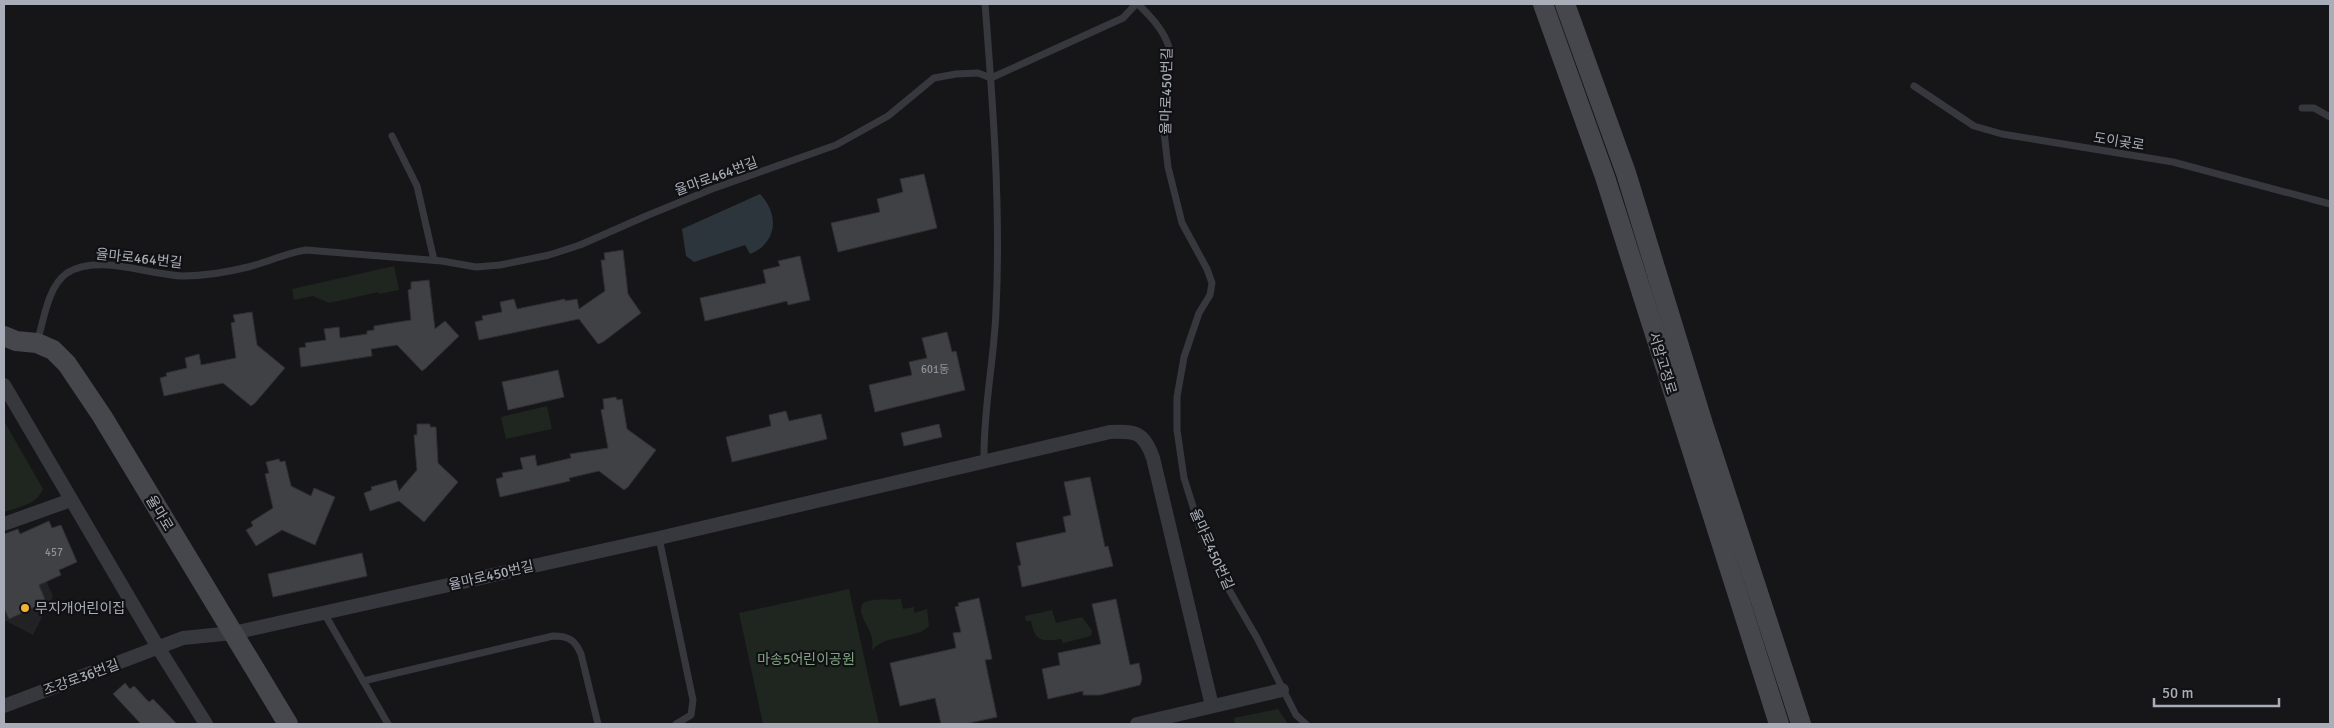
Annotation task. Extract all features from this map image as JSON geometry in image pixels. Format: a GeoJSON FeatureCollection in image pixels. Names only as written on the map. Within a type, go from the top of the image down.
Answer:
{"type":"FeatureCollection","features":[{"type":"Feature","properties":{"kind":"main road","name":"서암고정로"},"geometry":{"type":"LineString","coordinates":[[1543,4],[1605,177],[1779,724]]}},
{"type":"Feature","properties":{"kind":"main road","name":"서암고정로"},"geometry":{"type":"LineString","coordinates":[[1565,4],[1626,173],[1703,424],[1801,724]]}},
{"type":"Feature","properties":{"kind":"main road","name":"율마로"},"geometry":{"type":"LineString","coordinates":[[4,336],[16,340],[37,342],[53,350],[67,364],[102,416],[288,724]]}},
{"type":"Feature","properties":{"kind":"street"},"geometry":{"type":"LineString","coordinates":[[4,385],[159,649],[206,724]]}},
{"type":"Feature","properties":{"kind":"street","name":"율마로450번길"},"geometry":{"type":"LineString","coordinates":[[159,649],[183,638],[233,633],[658,538],[1110,432],[1132,432],[1147,441],[1153,458],[1212,706]]}},
{"type":"Feature","properties":{"kind":"street"},"geometry":{"type":"LineString","coordinates":[[4,524],[71,500]]}},
{"type":"Feature","properties":{"kind":"street","name":"조강로36번길"},"geometry":{"type":"LineString","coordinates":[[4,706],[159,649]]}},
{"type":"Feature","properties":{"kind":"street"},"geometry":{"type":"LineString","coordinates":[[1137,724],[1282,690]]}},
{"type":"Feature","properties":{"kind":"lane"},"geometry":{"type":"LineString","coordinates":[[984,462],[985,406],[996,313],[997,271],[990,78],[985,4]]}},
{"type":"Feature","properties":{"kind":"lane"},"geometry":{"type":"LineString","coordinates":[[990,78],[1123,18],[1137,4]]}},
{"type":"Feature","properties":{"kind":"lane","name":"율마로450번길"},"geometry":{"type":"LineString","coordinates":[[1137,4],[1156,22],[1170,47],[1164,123],[1168,168],[1182,223],[1207,269],[1212,283],[1210,295],[1199,313],[1184,357],[1176,397],[1177,430],[1184,478],[1206,543],[1282,690],[1296,715],[1306,724]]}},
{"type":"Feature","properties":{"kind":"lane","name":"율마로464번길"},"geometry":{"type":"LineString","coordinates":[[37,342],[57,283],[66,273],[81,266],[122,267],[165,275],[186,276],[248,267],[287,253],[306,250],[434,260],[476,267],[500,265],[549,255],[580,245],[637,219],[712,189],[836,145],[863,132],[888,116],[934,78],[978,73],[990,78]]}},
{"type":"Feature","properties":{"kind":"lane","name":"도이곶로"},"geometry":{"type":"LineString","coordinates":[[1914,86],[1974,126],[2002,134],[2172,162],[2330,204]]}},
{"type":"Feature","properties":{"kind":"lane"},"geometry":{"type":"LineString","coordinates":[[2302,108],[2314,108],[2330,117]]}},
{"type":"Feature","properties":{"kind":"lane"},"geometry":{"type":"LineString","coordinates":[[392,136],[417,186],[434,260]]}},
{"type":"Feature","properties":{"kind":"lane"},"geometry":{"type":"LineString","coordinates":[[658,538],[693,700],[691,715],[676,724]]}},
{"type":"Feature","properties":{"kind":"lane"},"geometry":{"type":"LineString","coordinates":[[324,612],[388,724]]}},
{"type":"Feature","properties":{"kind":"lane"},"geometry":{"type":"LineString","coordinates":[[363,681],[553,636],[566,636],[576,643],[581,654],[598,724]]}},
{"type":"Feature","properties":{"kind":"shaded area"},"geometry":{"type":"Polygon","coordinates":[[[760,194],[771,211],[773,228],[766,243],[759,249],[750,254],[745,245],[694,262],[686,256],[682,229],[760,194]]]}},
{"type":"Feature","properties":{"kind":"shaded area","name":"무지개어린이집"},"geometry":{"type":"Polygon","coordinates":[[[36,558],[53,596],[33,635],[4,620],[4,573],[36,558]]]}},
{"type":"Feature","properties":{"kind":"green space"},"geometry":{"type":"Polygon","coordinates":[[[394,266],[399,290],[379,294],[379,292],[329,303],[313,296],[294,300],[292,289],[394,266]]]}},
{"type":"Feature","properties":{"kind":"green space"},"geometry":{"type":"Polygon","coordinates":[[[547,406],[552,429],[506,439],[501,417],[547,406]]]}},
{"type":"Feature","properties":{"kind":"green space"},"geometry":{"type":"Polygon","coordinates":[[[4,421],[43,489],[32,502],[4,512],[4,421]]]}},
{"type":"Feature","properties":{"kind":"green space","name":"마송5어린이공원"},"geometry":{"type":"Polygon","coordinates":[[[849,589],[879,724],[763,724],[739,613],[849,589]]]}},
{"type":"Feature","properties":{"kind":"green space"},"geometry":{"type":"Polygon","coordinates":[[[901,599],[903,609],[914,607],[914,613],[927,609],[929,626],[917,633],[886,641],[872,650],[871,634],[861,612],[862,604],[876,600],[901,599]]]}},
{"type":"Feature","properties":{"kind":"green space"},"geometry":{"type":"Polygon","coordinates":[[[1052,610],[1056,623],[1082,617],[1092,631],[1091,636],[1063,643],[1061,639],[1040,639],[1035,633],[1031,621],[1026,621],[1025,616],[1052,610]]]}},
{"type":"Feature","properties":{"kind":"green space"},"geometry":{"type":"Polygon","coordinates":[[[1278,709],[1288,724],[1235,724],[1234,718],[1278,709]]]}},
{"type":"Feature","properties":{"kind":"building"},"geometry":{"type":"Polygon","coordinates":[[[924,174],[937,228],[838,252],[831,223],[880,212],[877,199],[903,192],[900,179],[924,174]]]}},
{"type":"Feature","properties":{"kind":"building"},"geometry":{"type":"Polygon","coordinates":[[[623,250],[628,294],[641,313],[603,342],[598,344],[579,319],[479,340],[475,322],[483,320],[482,316],[502,312],[500,302],[514,299],[517,309],[565,299],[565,301],[577,299],[579,309],[605,291],[601,260],[605,260],[604,253],[623,250]]]}},
{"type":"Feature","properties":{"kind":"building"},"geometry":{"type":"Polygon","coordinates":[[[800,256],[810,300],[788,305],[787,301],[705,321],[700,298],[766,283],[763,270],[780,266],[778,261],[800,256]]]}},
{"type":"Feature","properties":{"kind":"building"},"geometry":{"type":"Polygon","coordinates":[[[429,280],[435,329],[445,321],[459,336],[422,371],[397,345],[371,349],[372,356],[301,367],[299,348],[306,347],[305,343],[326,340],[324,329],[339,327],[340,338],[367,334],[367,331],[374,330],[374,326],[411,320],[408,290],[411,289],[411,282],[429,280]]]}},
{"type":"Feature","properties":{"kind":"building"},"geometry":{"type":"Polygon","coordinates":[[[252,312],[257,345],[285,368],[255,403],[251,406],[223,383],[164,396],[160,378],[167,376],[166,373],[187,368],[185,358],[199,354],[201,365],[236,358],[231,323],[235,322],[233,315],[252,312]]]}},
{"type":"Feature","properties":{"kind":"building"},"geometry":{"type":"Polygon","coordinates":[[[947,332],[952,352],[956,351],[965,390],[875,412],[869,385],[912,375],[909,362],[927,358],[922,338],[947,332]]]}},
{"type":"Feature","properties":{"kind":"building"},"geometry":{"type":"Polygon","coordinates":[[[558,370],[564,397],[508,410],[502,382],[558,370]]]}},
{"type":"Feature","properties":{"kind":"building"},"geometry":{"type":"Polygon","coordinates":[[[616,397],[617,400],[622,399],[627,429],[656,450],[628,487],[624,490],[599,471],[569,478],[570,481],[500,497],[496,479],[503,477],[502,473],[523,469],[520,458],[535,455],[537,466],[571,458],[570,454],[608,448],[601,410],[604,409],[603,399],[616,397]]]}},
{"type":"Feature","properties":{"kind":"building"},"geometry":{"type":"Polygon","coordinates":[[[786,411],[789,421],[821,414],[827,439],[732,462],[726,437],[771,426],[769,415],[786,411]]]}},
{"type":"Feature","properties":{"kind":"building"},"geometry":{"type":"Polygon","coordinates":[[[417,424],[430,424],[430,427],[436,427],[438,463],[458,482],[424,522],[399,501],[370,511],[364,493],[372,490],[371,487],[396,480],[399,491],[417,470],[414,435],[417,435],[417,424]]]}},
{"type":"Feature","properties":{"kind":"building"},"geometry":{"type":"Polygon","coordinates":[[[939,424],[942,437],[904,446],[901,433],[939,424]]]}},
{"type":"Feature","properties":{"kind":"building"},"geometry":{"type":"Polygon","coordinates":[[[279,459],[280,462],[285,461],[291,486],[311,496],[314,488],[335,497],[315,545],[282,530],[256,546],[246,530],[253,526],[251,522],[273,508],[265,474],[269,473],[266,462],[279,459]]]}},
{"type":"Feature","properties":{"kind":"building"},"geometry":{"type":"Polygon","coordinates":[[[1090,477],[1105,547],[1108,546],[1113,566],[1022,587],[1018,566],[1021,565],[1016,543],[1066,532],[1063,517],[1071,515],[1064,482],[1090,477]]]}},
{"type":"Feature","properties":{"kind":"building"},"geometry":{"type":"Polygon","coordinates":[[[49,521],[52,528],[61,525],[77,562],[59,570],[61,575],[39,585],[46,602],[9,619],[4,608],[4,534],[18,529],[20,534],[49,521]]]}},
{"type":"Feature","properties":{"kind":"building"},"geometry":{"type":"Polygon","coordinates":[[[362,553],[367,576],[273,597],[268,574],[362,553]]]}},
{"type":"Feature","properties":{"kind":"building"},"geometry":{"type":"Polygon","coordinates":[[[979,598],[992,659],[985,660],[997,717],[965,724],[941,724],[935,698],[900,706],[890,663],[956,648],[953,633],[961,632],[955,607],[959,606],[958,603],[979,598]]]}},
{"type":"Feature","properties":{"kind":"building"},"geometry":{"type":"Polygon","coordinates":[[[1116,599],[1130,665],[1139,663],[1142,679],[1140,685],[1100,695],[1083,695],[1083,691],[1048,699],[1042,669],[1060,665],[1058,653],[1101,644],[1092,604],[1116,599]]]}},
{"type":"Feature","properties":{"kind":"building"},"geometry":{"type":"Polygon","coordinates":[[[125,683],[130,689],[134,686],[149,702],[153,699],[177,724],[141,724],[113,694],[125,683]]]}},
{"type":"Feature","properties":{"kind":"place","name":"무지개어린이집"},"geometry":{"type":"Point","coordinates":[25,608]}}]}
